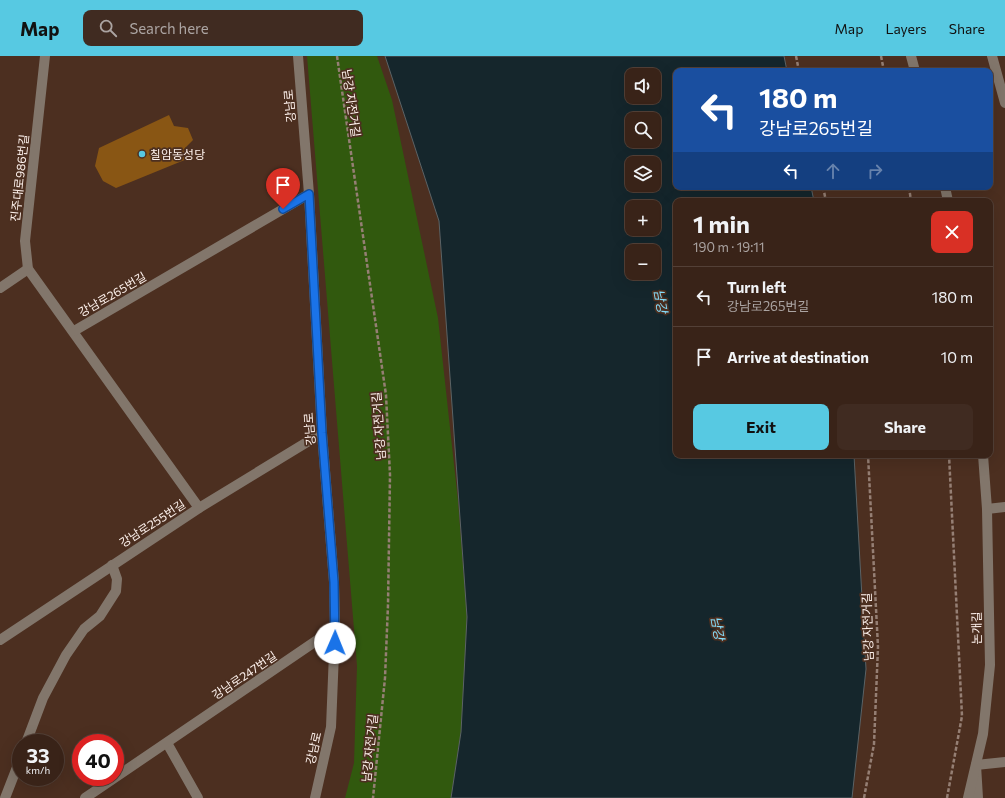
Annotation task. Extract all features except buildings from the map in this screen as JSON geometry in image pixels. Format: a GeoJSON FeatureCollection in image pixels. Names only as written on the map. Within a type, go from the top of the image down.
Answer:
{"type":"FeatureCollection","features":[{"type":"Feature","properties":{"kind":"street","name":"진주대로986번길"},"geometry":{"type":"LineString","coordinates":[[28,268],[25,241],[45,56]]}},
{"type":"Feature","properties":{"kind":"street","name":"강남로"},"geometry":{"type":"LineString","coordinates":[[298,56],[309,194],[322,433],[334,582],[335,628],[331,727],[315,798]]}},
{"type":"Feature","properties":{"kind":"street"},"geometry":{"type":"LineString","coordinates":[[911,56],[914,68]]}},
{"type":"Feature","properties":{"kind":"street"},"geometry":{"type":"LineString","coordinates":[[992,56],[1005,103]]}},
{"type":"Feature","properties":{"kind":"street","name":"강남로265번길"},"geometry":{"type":"LineString","coordinates":[[199,508],[74,331],[309,194]]}},
{"type":"Feature","properties":{"kind":"street"},"geometry":{"type":"LineString","coordinates":[[0,288],[28,268],[74,331]]}},
{"type":"Feature","properties":{"kind":"street","name":"강남로255번길"},"geometry":{"type":"LineString","coordinates":[[0,640],[199,508],[322,433]]}},
{"type":"Feature","properties":{"kind":"street","name":"논개길"},"geometry":{"type":"LineString","coordinates":[[968,798],[983,734],[990,665],[987,509],[983,458]]}},
{"type":"Feature","properties":{"kind":"street"},"geometry":{"type":"LineString","coordinates":[[987,509],[1005,507]]}},
{"type":"Feature","properties":{"kind":"street"},"geometry":{"type":"LineString","coordinates":[[29,734],[43,698],[66,655],[84,629],[100,616],[116,591],[117,579],[112,565]]}},
{"type":"Feature","properties":{"kind":"street","name":"강남로247번길"},"geometry":{"type":"LineString","coordinates":[[85,798],[167,744],[335,628]]}},
{"type":"Feature","properties":{"kind":"street"},"geometry":{"type":"LineString","coordinates":[[167,744],[198,798]]}},
{"type":"Feature","properties":{"kind":"street"},"geometry":{"type":"LineString","coordinates":[[978,798],[976,765],[1005,762]]}},
{"type":"Feature","properties":{"kind":"street"},"geometry":{"type":"LineString","coordinates":[[5,798],[12,780]]}},
{"type":"Feature","properties":{"kind":"path","name":"남강 자전거길"},"geometry":{"type":"LineString","coordinates":[[336,56],[386,395],[390,475],[388,605],[385,670],[373,798]]}},
{"type":"Feature","properties":{"kind":"path"},"geometry":{"type":"LineString","coordinates":[[796,56],[798,68]]}},
{"type":"Feature","properties":{"kind":"path"},"geometry":{"type":"LineString","coordinates":[[881,56],[883,68]]}},
{"type":"Feature","properties":{"kind":"path","name":"남강 자전거길"},"geometry":{"type":"LineString","coordinates":[[864,798],[874,744],[878,647],[868,458]]}},
{"type":"Feature","properties":{"kind":"path"},"geometry":{"type":"LineString","coordinates":[[947,798],[962,716],[949,458]]}},
{"type":"Feature","properties":{"kind":"green space"},"geometry":{"type":"Polygon","coordinates":[[[307,56],[377,56],[392,100],[438,318],[458,501],[467,617],[461,732],[451,798],[345,798],[354,763],[357,666],[307,56]]]}},
{"type":"Feature","properties":{"kind":"water","name":"남강"},"geometry":{"type":"Polygon","coordinates":[[[385,56],[784,56],[786,68],[673,68],[673,190],[812,190],[813,198],[673,198],[673,458],[854,458],[866,669],[852,798],[451,798],[461,732],[467,617],[439,221],[385,56]]]}},
{"type":"Feature","properties":{"kind":"place","name":"칠암동성당"},"geometry":{"type":"Point","coordinates":[142,154]}},
{"type":"Feature","properties":{"kind":"route"},"geometry":{"type":"LineString","coordinates":[[283,209],[309,194],[322,433],[334,582],[335,643]]}}]}
